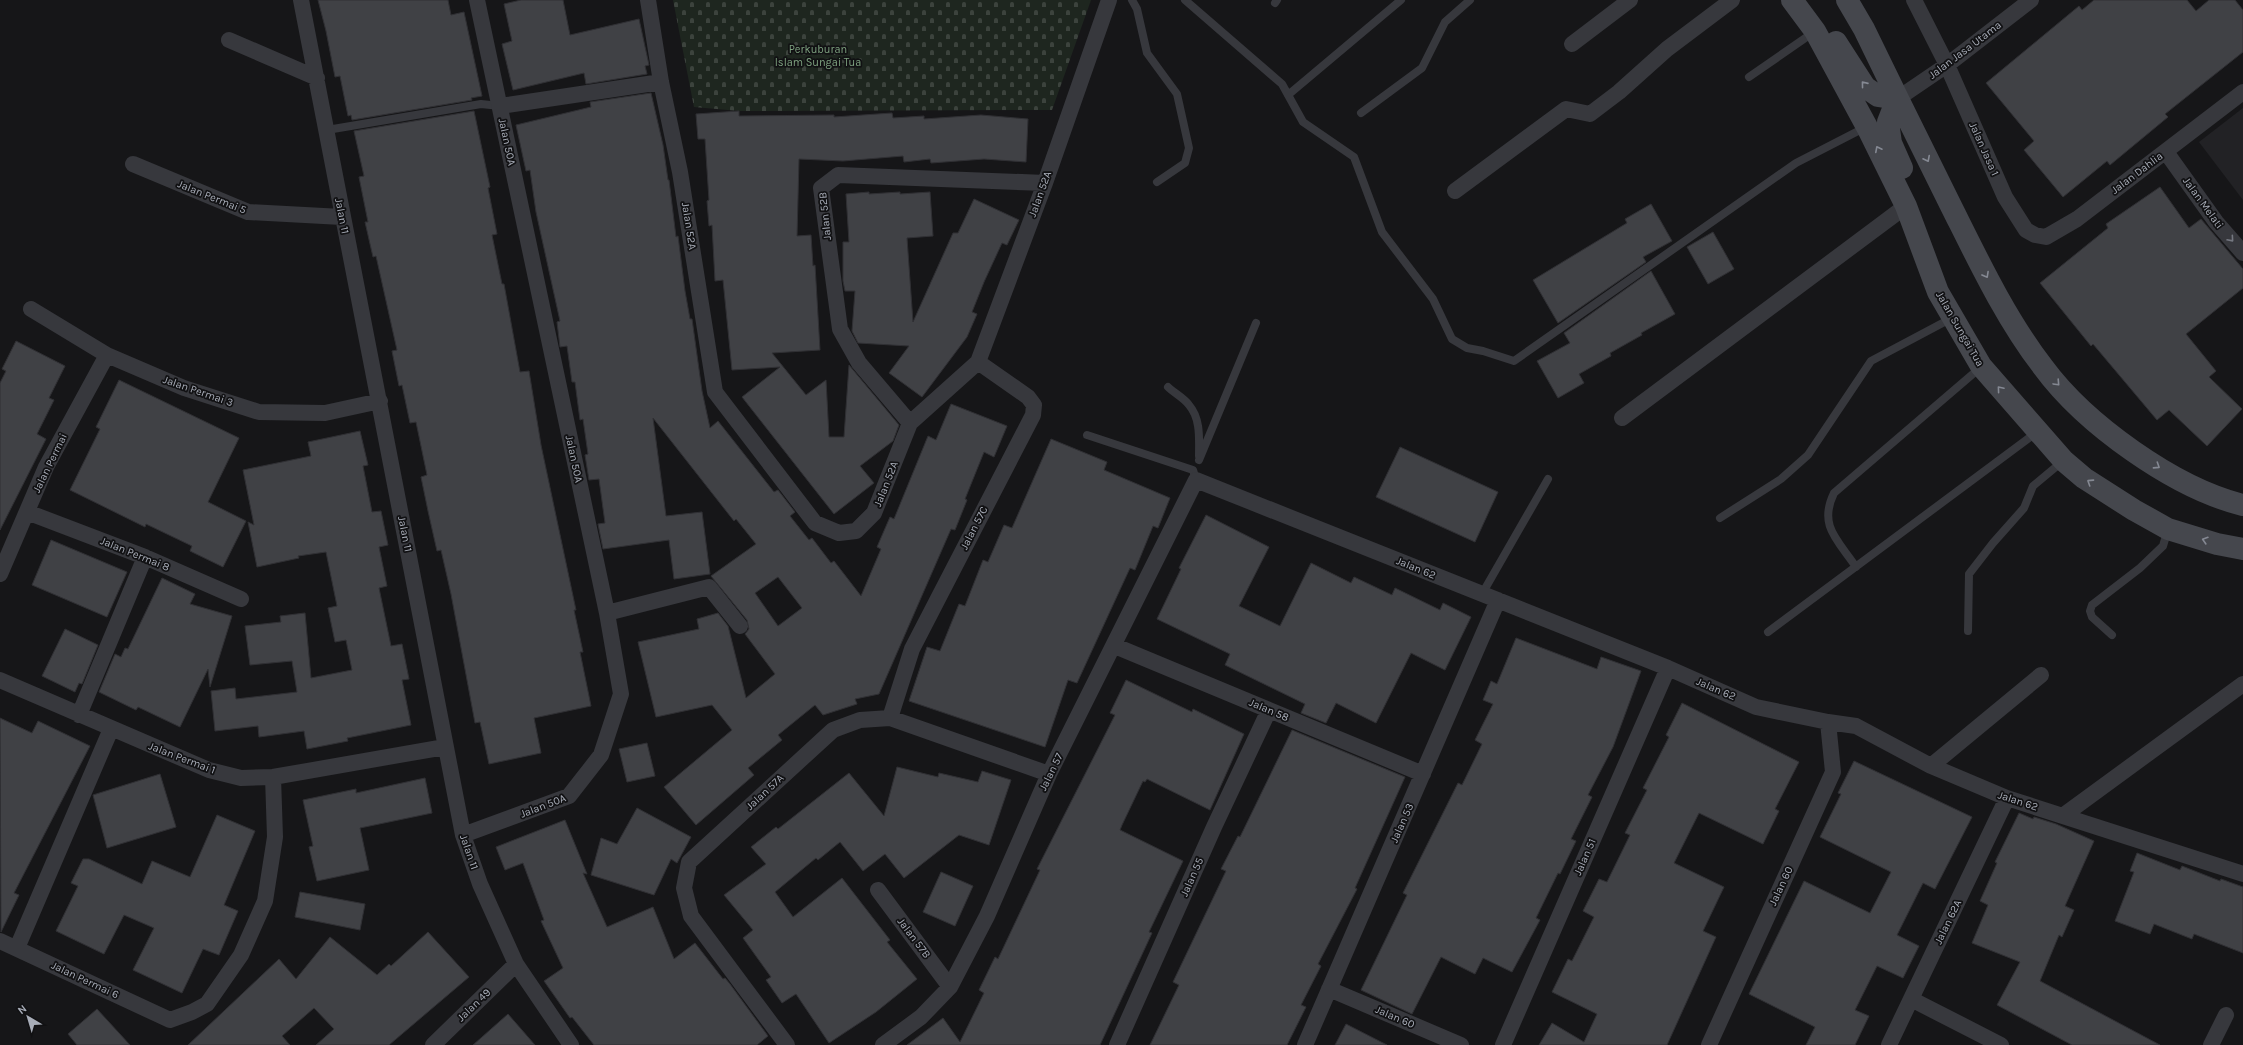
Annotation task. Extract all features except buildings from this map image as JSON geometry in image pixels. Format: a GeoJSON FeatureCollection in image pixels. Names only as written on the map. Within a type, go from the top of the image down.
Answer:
{"type":"FeatureCollection","features":[{"type":"Feature","properties":{"kind":"main road","name":"Jalan Sungai Tua"},"geometry":{"type":"LineString","coordinates":[[1792,0],[1815,31],[1867,127],[1906,206],[1938,292],[1981,366],[2036,432],[2064,461],[2084,478],[2134,510],[2168,528],[2217,544],[2243,549]]}},
{"type":"Feature","properties":{"kind":"main road"},"geometry":{"type":"LineString","coordinates":[[1796,0],[1820,18],[1865,87],[1878,96],[1897,99]]}},
{"type":"Feature","properties":{"kind":"main road"},"geometry":{"type":"LineString","coordinates":[[1847,0],[1864,29],[1897,99],[1971,247],[2011,319],[2043,368],[2090,418],[2132,450],[2181,482],[2229,502],[2243,505]]}},
{"type":"Feature","properties":{"kind":"main road"},"geometry":{"type":"LineString","coordinates":[[1897,99],[1888,122],[1891,143],[1937,246],[1938,292]]}},
{"type":"Feature","properties":{"kind":"street","name":"Jalan 11"},"geometry":{"type":"LineString","coordinates":[[301,0],[463,835],[480,884],[516,964],[571,1045]]}},
{"type":"Feature","properties":{"kind":"street","name":"Jalan 50A"},"geometry":{"type":"LineString","coordinates":[[463,835],[569,796],[601,755],[621,694],[607,613],[477,0]]}},
{"type":"Feature","properties":{"kind":"street","name":"Jalan 52A"},"geometry":{"type":"LineString","coordinates":[[648,0],[662,82],[680,172],[715,392],[815,523],[839,533],[856,531],[874,513],[910,423],[978,362],[1045,183],[1108,0]]}},
{"type":"Feature","properties":{"kind":"street"},"geometry":{"type":"LineString","coordinates":[[1572,44],[1630,0]]}},
{"type":"Feature","properties":{"kind":"street"},"geometry":{"type":"LineString","coordinates":[[1455,191],[1566,109],[1590,114],[1619,92],[1667,49],[1732,0]]}},
{"type":"Feature","properties":{"kind":"street","name":"Jalan Jasa 1"},"geometry":{"type":"LineString","coordinates":[[1914,0],[1947,65],[2005,197],[2026,230]]}},
{"type":"Feature","properties":{"kind":"street","name":"Jalan Jasa Utama"},"geometry":{"type":"LineString","coordinates":[[1897,99],[1947,65],[2031,0]]}},
{"type":"Feature","properties":{"kind":"street"},"geometry":{"type":"LineString","coordinates":[[229,40],[316,78]]}},
{"type":"Feature","properties":{"kind":"street"},"geometry":{"type":"LineString","coordinates":[[500,106],[662,82]]}},
{"type":"Feature","properties":{"kind":"street","name":"Jalan Dahlia"},"geometry":{"type":"LineString","coordinates":[[2026,230],[2035,235],[2046,237],[2062,230],[2243,92]]}},
{"type":"Feature","properties":{"kind":"street","name":"Jalan Melati"},"geometry":{"type":"LineString","coordinates":[[2166,152],[2216,222],[2243,253]]}},
{"type":"Feature","properties":{"kind":"street","name":"Jalan Permai 5"},"geometry":{"type":"LineString","coordinates":[[133,164],[248,212],[342,217]]}},
{"type":"Feature","properties":{"kind":"street","name":"Jalan 52B"},"geometry":{"type":"LineString","coordinates":[[910,423],[859,363],[840,328],[821,188],[838,175],[1045,183]]}},
{"type":"Feature","properties":{"kind":"street"},"geometry":{"type":"LineString","coordinates":[[1622,418],[1906,206]]}},
{"type":"Feature","properties":{"kind":"street","name":"Jalan Permai 3"},"geometry":{"type":"LineString","coordinates":[[31,309],[106,355],[184,388],[259,412],[325,413],[380,401]]}},
{"type":"Feature","properties":{"kind":"street","name":"Jalan Permai"},"geometry":{"type":"LineString","coordinates":[[0,574],[46,467],[106,355]]}},
{"type":"Feature","properties":{"kind":"street","name":"Jalan 57C"},"geometry":{"type":"LineString","coordinates":[[890,718],[912,649],[1033,415],[1034,405],[1028,397],[978,362]]}},
{"type":"Feature","properties":{"kind":"street","name":"Jalan 62"},"geometry":{"type":"LineString","coordinates":[[1195,475],[1482,594],[1668,668],[1756,707],[1828,722],[1856,726],[1931,766],[2008,798],[2243,874]]}},
{"type":"Feature","properties":{"kind":"street","name":"Jalan 57"},"geometry":{"type":"LineString","coordinates":[[883,1045],[921,1017],[950,987],[987,916],[1049,774],[1115,646],[1195,475]]}},
{"type":"Feature","properties":{"kind":"street","name":"Jalan Permai 8"},"geometry":{"type":"LineString","coordinates":[[27,512],[145,557],[241,599]]}},
{"type":"Feature","properties":{"kind":"street"},"geometry":{"type":"LineString","coordinates":[[79,715],[145,557]]}},
{"type":"Feature","properties":{"kind":"street"},"geometry":{"type":"LineString","coordinates":[[607,613],[709,587],[740,626]]}},
{"type":"Feature","properties":{"kind":"street","name":"Jalan 53"},"geometry":{"type":"LineString","coordinates":[[1305,1045],[1498,600]]}},
{"type":"Feature","properties":{"kind":"street","name":"Jalan 58"},"geometry":{"type":"LineString","coordinates":[[1115,646],[1423,774]]}},
{"type":"Feature","properties":{"kind":"street","name":"Jalan 51"},"geometry":{"type":"LineString","coordinates":[[1503,1045],[1668,668]]}},
{"type":"Feature","properties":{"kind":"street"},"geometry":{"type":"LineString","coordinates":[[1931,766],[2041,675]]}},
{"type":"Feature","properties":{"kind":"street","name":"Jalan Permai 1"},"geometry":{"type":"LineString","coordinates":[[0,680],[111,730],[208,770],[241,778],[273,777],[445,747]]}},
{"type":"Feature","properties":{"kind":"street"},"geometry":{"type":"LineString","coordinates":[[2064,815],[2243,684]]}},
{"type":"Feature","properties":{"kind":"street","name":"Jalan 55"},"geometry":{"type":"LineString","coordinates":[[1117,1045],[1214,827],[1269,710]]}},
{"type":"Feature","properties":{"kind":"street","name":"Jalan 57A"},"geometry":{"type":"LineString","coordinates":[[787,1045],[691,916],[684,888],[689,862],[833,730],[860,720],[890,718],[1049,774]]}},
{"type":"Feature","properties":{"kind":"street","name":"Jalan 60"},"geometry":{"type":"LineString","coordinates":[[1709,1045],[1833,772],[1828,722]]}},
{"type":"Feature","properties":{"kind":"street"},"geometry":{"type":"LineString","coordinates":[[17,948],[111,730]]}},
{"type":"Feature","properties":{"kind":"street","name":"Jalan Permai 6"},"geometry":{"type":"LineString","coordinates":[[0,940],[170,1020],[192,1012],[207,1004],[241,955],[265,901],[276,837],[273,777]]}},
{"type":"Feature","properties":{"kind":"street","name":"Jalan 62A"},"geometry":{"type":"LineString","coordinates":[[1889,1045],[2008,798]]}},
{"type":"Feature","properties":{"kind":"street","name":"Jalan 57B"},"geometry":{"type":"LineString","coordinates":[[878,890],[950,987]]}},
{"type":"Feature","properties":{"kind":"street","name":"Jalan 49"},"geometry":{"type":"LineString","coordinates":[[433,1045],[516,964]]}},
{"type":"Feature","properties":{"kind":"street","name":"Jalan 60"},"geometry":{"type":"LineString","coordinates":[[1329,989],[1461,1045]]}},
{"type":"Feature","properties":{"kind":"street"},"geometry":{"type":"LineString","coordinates":[[1911,999],[2000,1045]]}},
{"type":"Feature","properties":{"kind":"street"},"geometry":{"type":"LineString","coordinates":[[2211,1045],[2226,1015]]}},
{"type":"Feature","properties":{"kind":"lane"},"geometry":{"type":"LineString","coordinates":[[1132,0],[1137,9],[1147,53],[1177,94],[1189,148],[1185,164],[1157,182]]}},
{"type":"Feature","properties":{"kind":"lane"},"geometry":{"type":"LineString","coordinates":[[1185,0],[1282,84],[1303,122],[1354,157],[1382,232],[1433,299],[1452,338],[1467,348],[1483,351],[1514,361],[1796,163],[1867,127]]}},
{"type":"Feature","properties":{"kind":"lane"},"geometry":{"type":"LineString","coordinates":[[1288,95],[1401,0]]}},
{"type":"Feature","properties":{"kind":"lane"},"geometry":{"type":"LineString","coordinates":[[1361,113],[1422,68],[1445,22],[1470,0]]}},
{"type":"Feature","properties":{"kind":"lane"},"geometry":{"type":"LineString","coordinates":[[1749,77],[1815,31]]}},
{"type":"Feature","properties":{"kind":"lane"},"geometry":{"type":"LineString","coordinates":[[326,130],[481,104],[500,106]]}},
{"type":"Feature","properties":{"kind":"lane"},"geometry":{"type":"LineString","coordinates":[[1720,518],[1782,478],[1808,455],[1871,361],[1952,318]]}},
{"type":"Feature","properties":{"kind":"lane"},"geometry":{"type":"LineString","coordinates":[[1087,435],[1195,475],[1199,460],[1256,324]]}},
{"type":"Feature","properties":{"kind":"lane"},"geometry":{"type":"LineString","coordinates":[[1856,567],[1827,520],[1827,509],[1834,493],[1981,366]]}},
{"type":"Feature","properties":{"kind":"lane"},"geometry":{"type":"LineString","coordinates":[[1168,387],[1189,405],[1193,411],[1199,430],[1199,460]]}},
{"type":"Feature","properties":{"kind":"lane"},"geometry":{"type":"LineString","coordinates":[[1768,632],[2036,432]]}},
{"type":"Feature","properties":{"kind":"lane"},"geometry":{"type":"LineString","coordinates":[[1968,631],[1969,574],[1993,543],[2024,508],[2033,486],[2064,461]]}},
{"type":"Feature","properties":{"kind":"lane"},"geometry":{"type":"LineString","coordinates":[[1482,594],[1548,479]]}},
{"type":"Feature","properties":{"kind":"lane"},"geometry":{"type":"LineString","coordinates":[[2112,635],[2092,617],[2090,611],[2092,605],[2140,568],[2164,546],[2168,528]]}},
{"type":"Feature","properties":{"kind":"shaded area"},"geometry":{"type":"Polygon","coordinates":[[[2243,108],[2243,200],[2199,142],[2243,108]]]}},
{"type":"Feature","properties":{"kind":"green space","name":"Perkuburan Islam Sungai Tua"},"geometry":{"type":"Polygon","coordinates":[[[673,0],[1091,0],[1052,110],[739,111],[694,107],[673,0]]]}}]}
